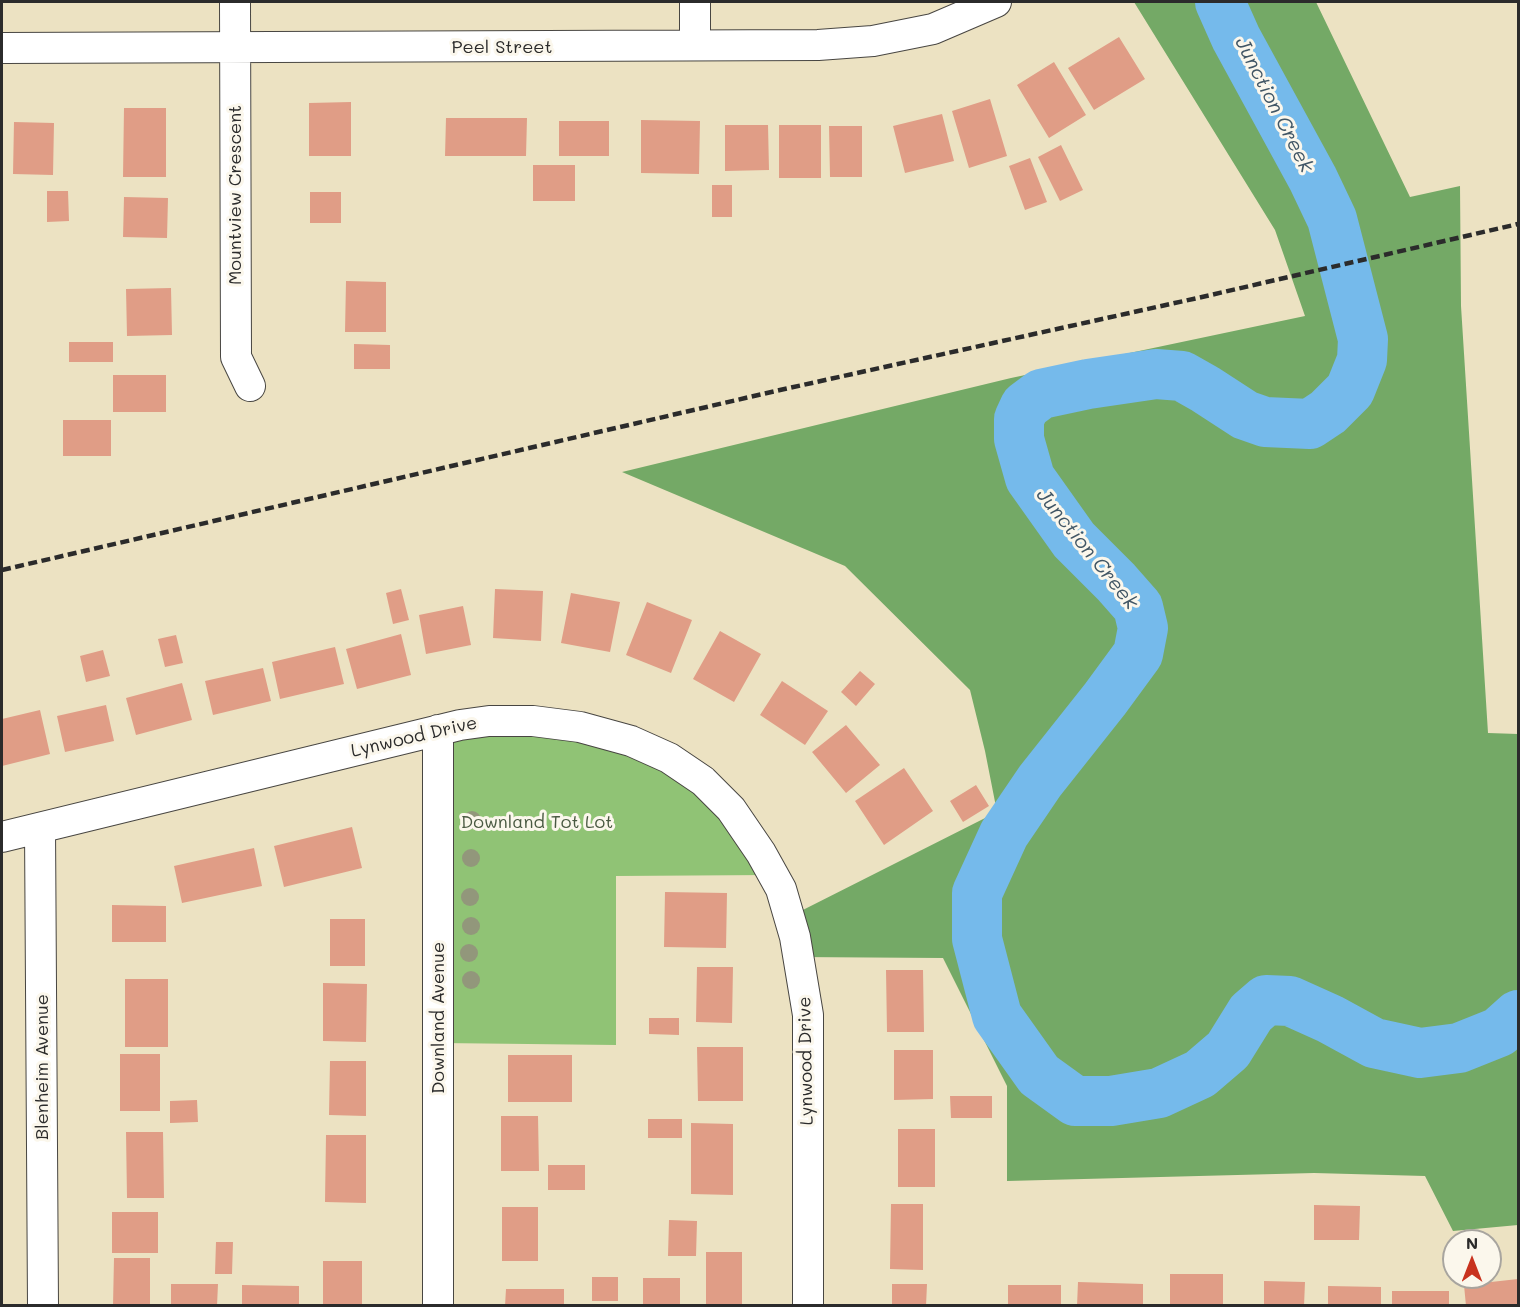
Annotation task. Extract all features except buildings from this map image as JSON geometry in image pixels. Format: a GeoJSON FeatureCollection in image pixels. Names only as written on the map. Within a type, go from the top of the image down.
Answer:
{"type":"FeatureCollection","features":[{"type":"Feature","properties":{"kind":"street","name":"Mountview Crescent"},"geometry":{"type":"LineString","coordinates":[[235,2],[236,357],[250,386]]}},
{"type":"Feature","properties":{"kind":"street"},"geometry":{"type":"LineString","coordinates":[[694,2],[694,45]]}},
{"type":"Feature","properties":{"kind":"street","name":"Peel Street"},"geometry":{"type":"LineString","coordinates":[[2,48],[818,45],[873,41],[933,29],[996,2]]}},
{"type":"Feature","properties":{"kind":"street","name":"Lynwood Drive"},"geometry":{"type":"LineString","coordinates":[[2,837],[438,730],[489,721],[533,722],[580,727],[631,741],[669,758],[703,781],[731,809],[761,853],[781,889],[795,937],[808,1015],[808,1305]]}},
{"type":"Feature","properties":{"kind":"street","name":"Downland Avenue"},"geometry":{"type":"LineString","coordinates":[[438,730],[438,1305]]}},
{"type":"Feature","properties":{"kind":"street","name":"Blenheim Avenue"},"geometry":{"type":"LineString","coordinates":[[40,828],[43,1305]]}},
{"type":"Feature","properties":{"kind":"green space"},"geometry":{"type":"Polygon","coordinates":[[[1134,2],[1316,2],[1410,197],[1460,186],[1461,306],[1488,733],[1518,734],[1518,1225],[1452,1229],[1425,1176],[1314,1173],[1007,1181],[1007,1086],[943,958],[797,957],[787,918],[997,812],[970,690],[845,566],[622,472],[1011,378],[1305,316],[1275,230],[1134,2]]]}},
{"type":"Feature","properties":{"kind":"green space","name":"Downland Tot Lot"},"geometry":{"type":"Polygon","coordinates":[[[579,731],[701,784],[769,875],[616,876],[616,1045],[440,1043],[441,733],[579,731]]]}},
{"type":"Feature","properties":{"kind":"waterway","name":"Junction Creek"},"geometry":{"type":"LineString","coordinates":[[1220,2],[1236,38],[1313,179],[1332,219],[1363,339],[1362,360],[1350,390],[1328,412],[1310,424],[1265,422],[1245,415],[1182,376],[1156,374],[1041,394],[1025,406],[1019,419],[1019,439],[1030,478],[1074,540],[1138,607],[1143,628],[1138,654],[1040,781],[1004,834],[977,893],[977,939],[997,1016],[1039,1075],[1075,1101],[1111,1101],[1159,1093],[1200,1074],[1228,1050],[1251,1013],[1266,1000],[1290,1001],[1374,1043],[1420,1053],[1459,1048],[1499,1032],[1518,1015]]}},
{"type":"Feature","properties":{"kind":"railway"},"geometry":{"type":"LineString","coordinates":[[2,570],[780,390],[1202,297],[1518,224]]}}]}
